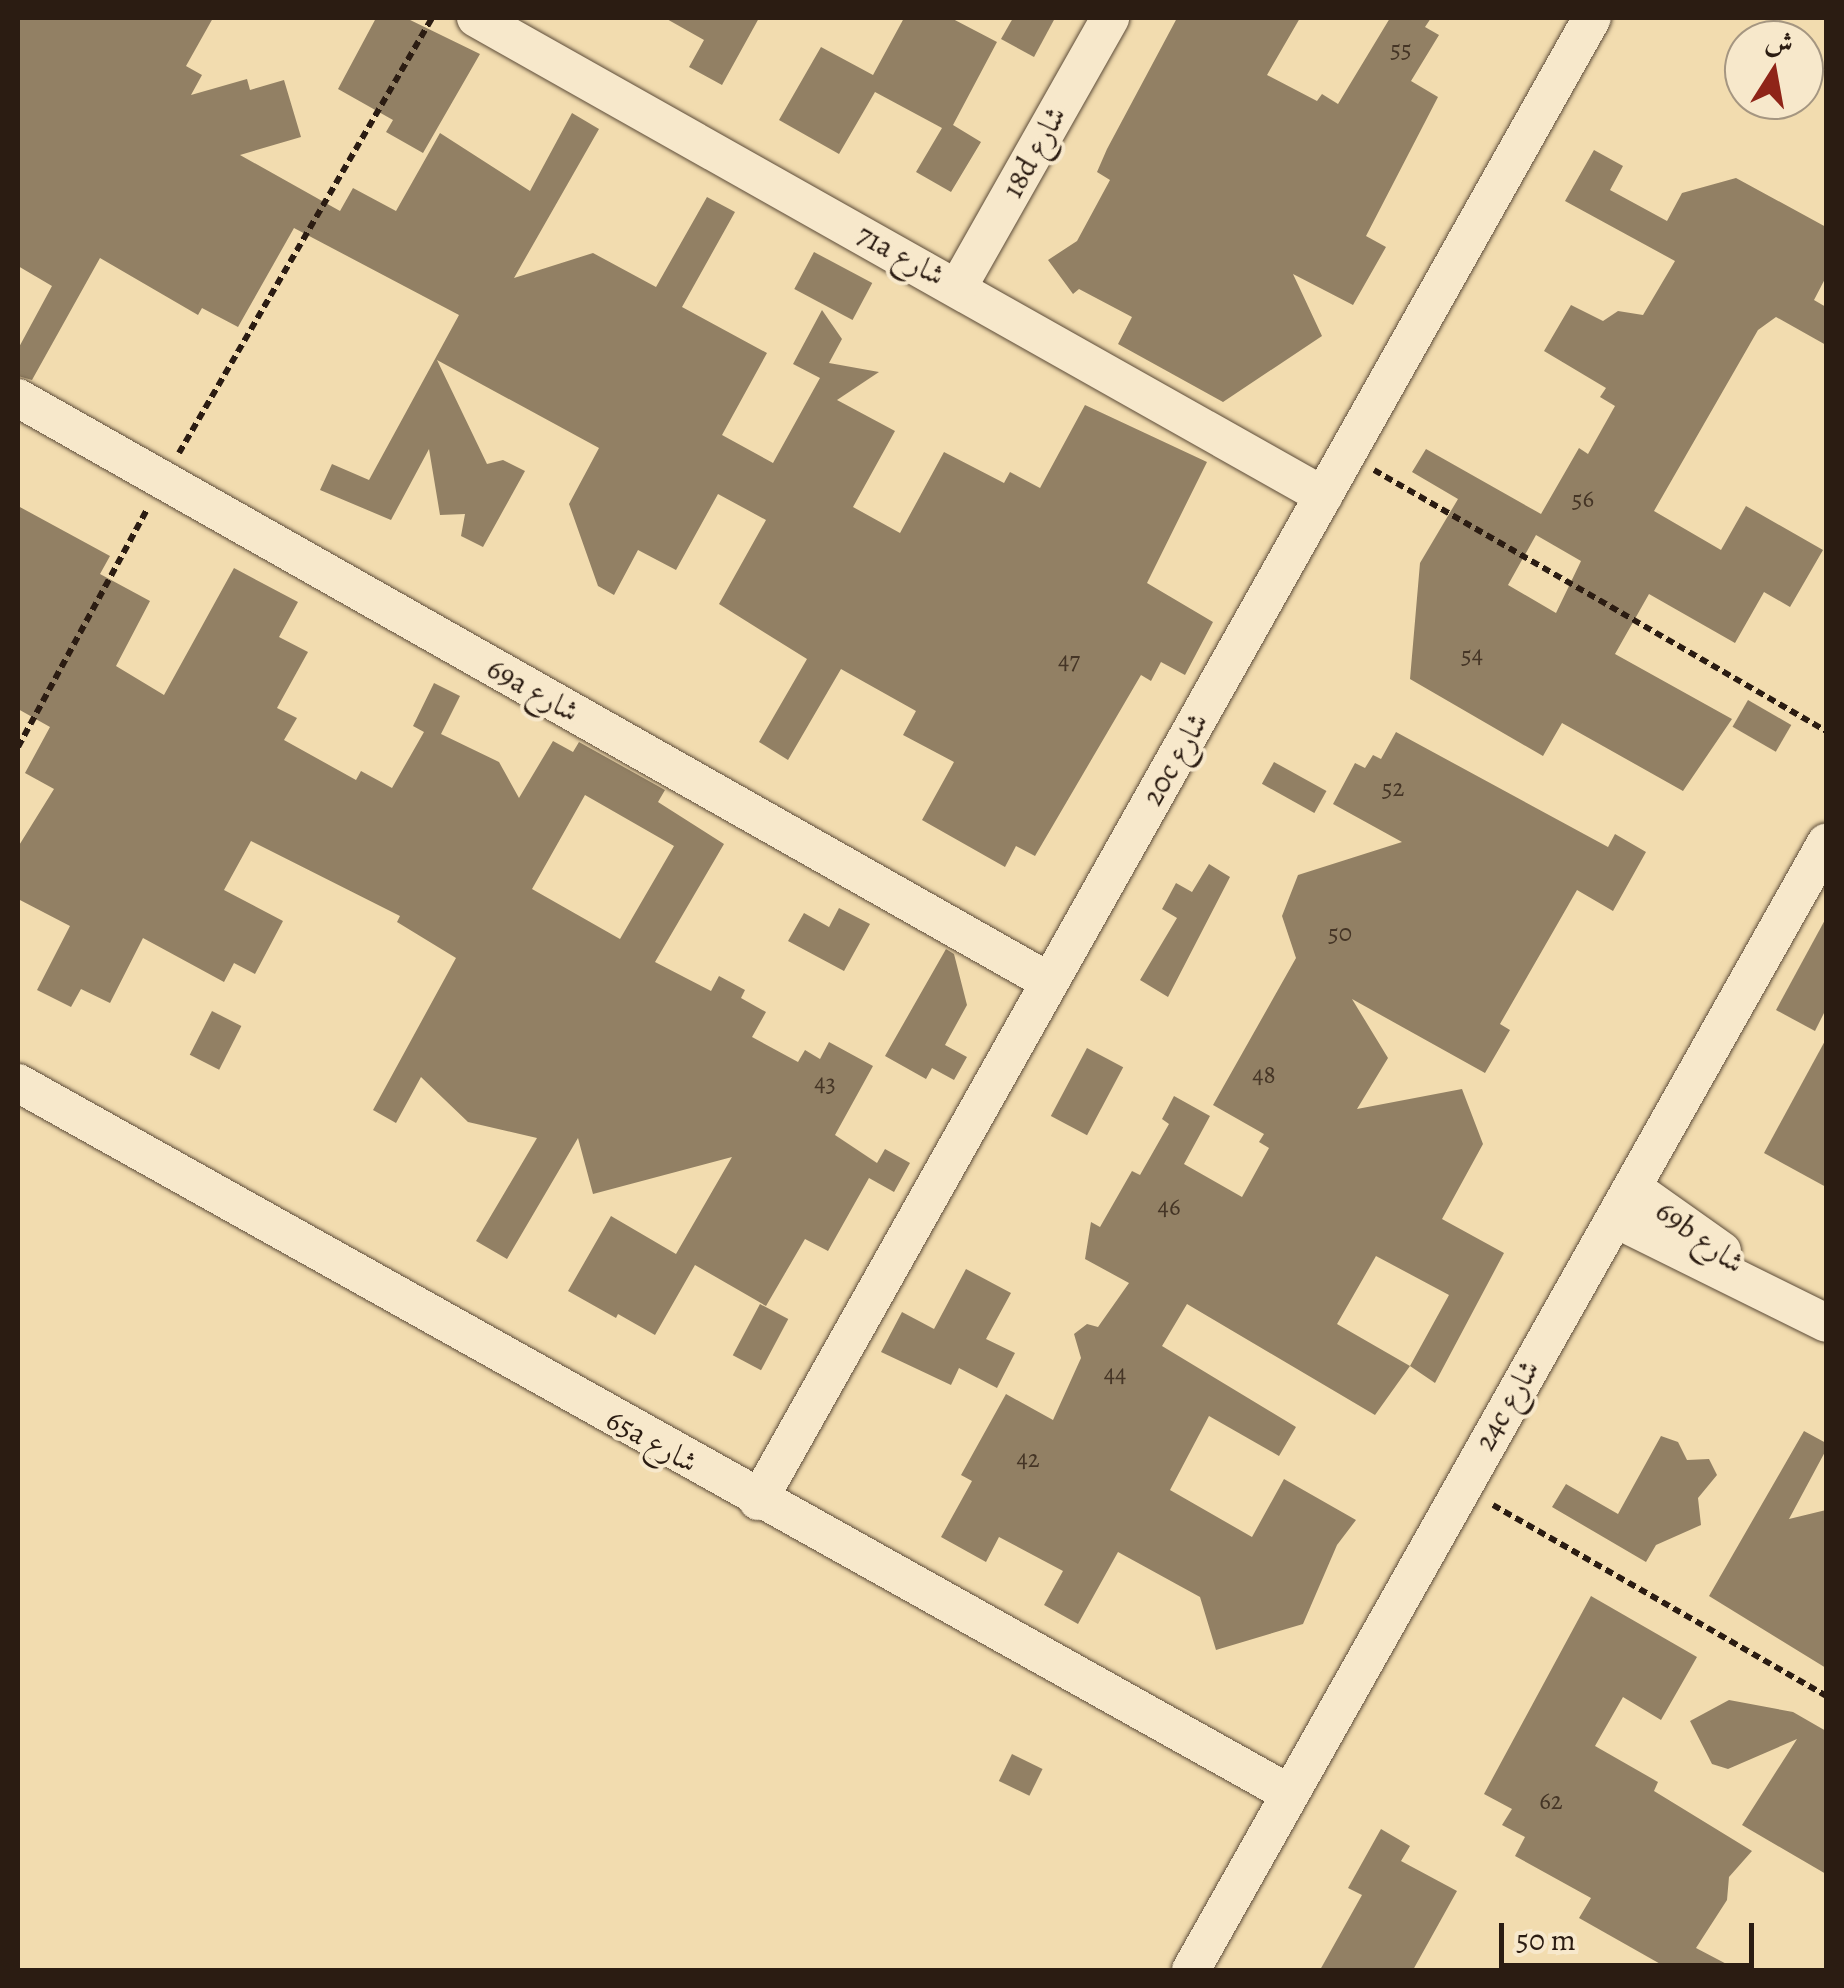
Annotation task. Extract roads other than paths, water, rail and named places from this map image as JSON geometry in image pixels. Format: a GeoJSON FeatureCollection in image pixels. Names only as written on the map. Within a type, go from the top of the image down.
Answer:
{"type":"FeatureCollection","features":[{"type":"Feature","properties":{"kind":"street","name":"71a شارع"},"geometry":{"type":"LineString","coordinates":[[476,18],[1324,496]]}},
{"type":"Feature","properties":{"kind":"street","name":"18d شارع"},"geometry":{"type":"LineString","coordinates":[[958,287],[1110,18]]}},
{"type":"Feature","properties":{"kind":"street","name":"20c شارع"},"geometry":{"type":"LineString","coordinates":[[758,1501],[1592,18]]}},
{"type":"Feature","properties":{"kind":"street","name":"69a شارع"},"geometry":{"type":"LineString","coordinates":[[18,398],[1048,982]]}},
{"type":"Feature","properties":{"kind":"street","name":"24c شارع"},"geometry":{"type":"LineString","coordinates":[[1191,1970],[1460,1486],[1624,1204],[1826,842]]}},
{"type":"Feature","properties":{"kind":"street","name":"65a شارع"},"geometry":{"type":"LineString","coordinates":[[18,1083],[758,1501],[1290,1794]]}},
{"type":"Feature","properties":{"kind":"street","name":"69b شارع"},"geometry":{"type":"LineString","coordinates":[[1624,1204],[1826,1323]]}}]}
